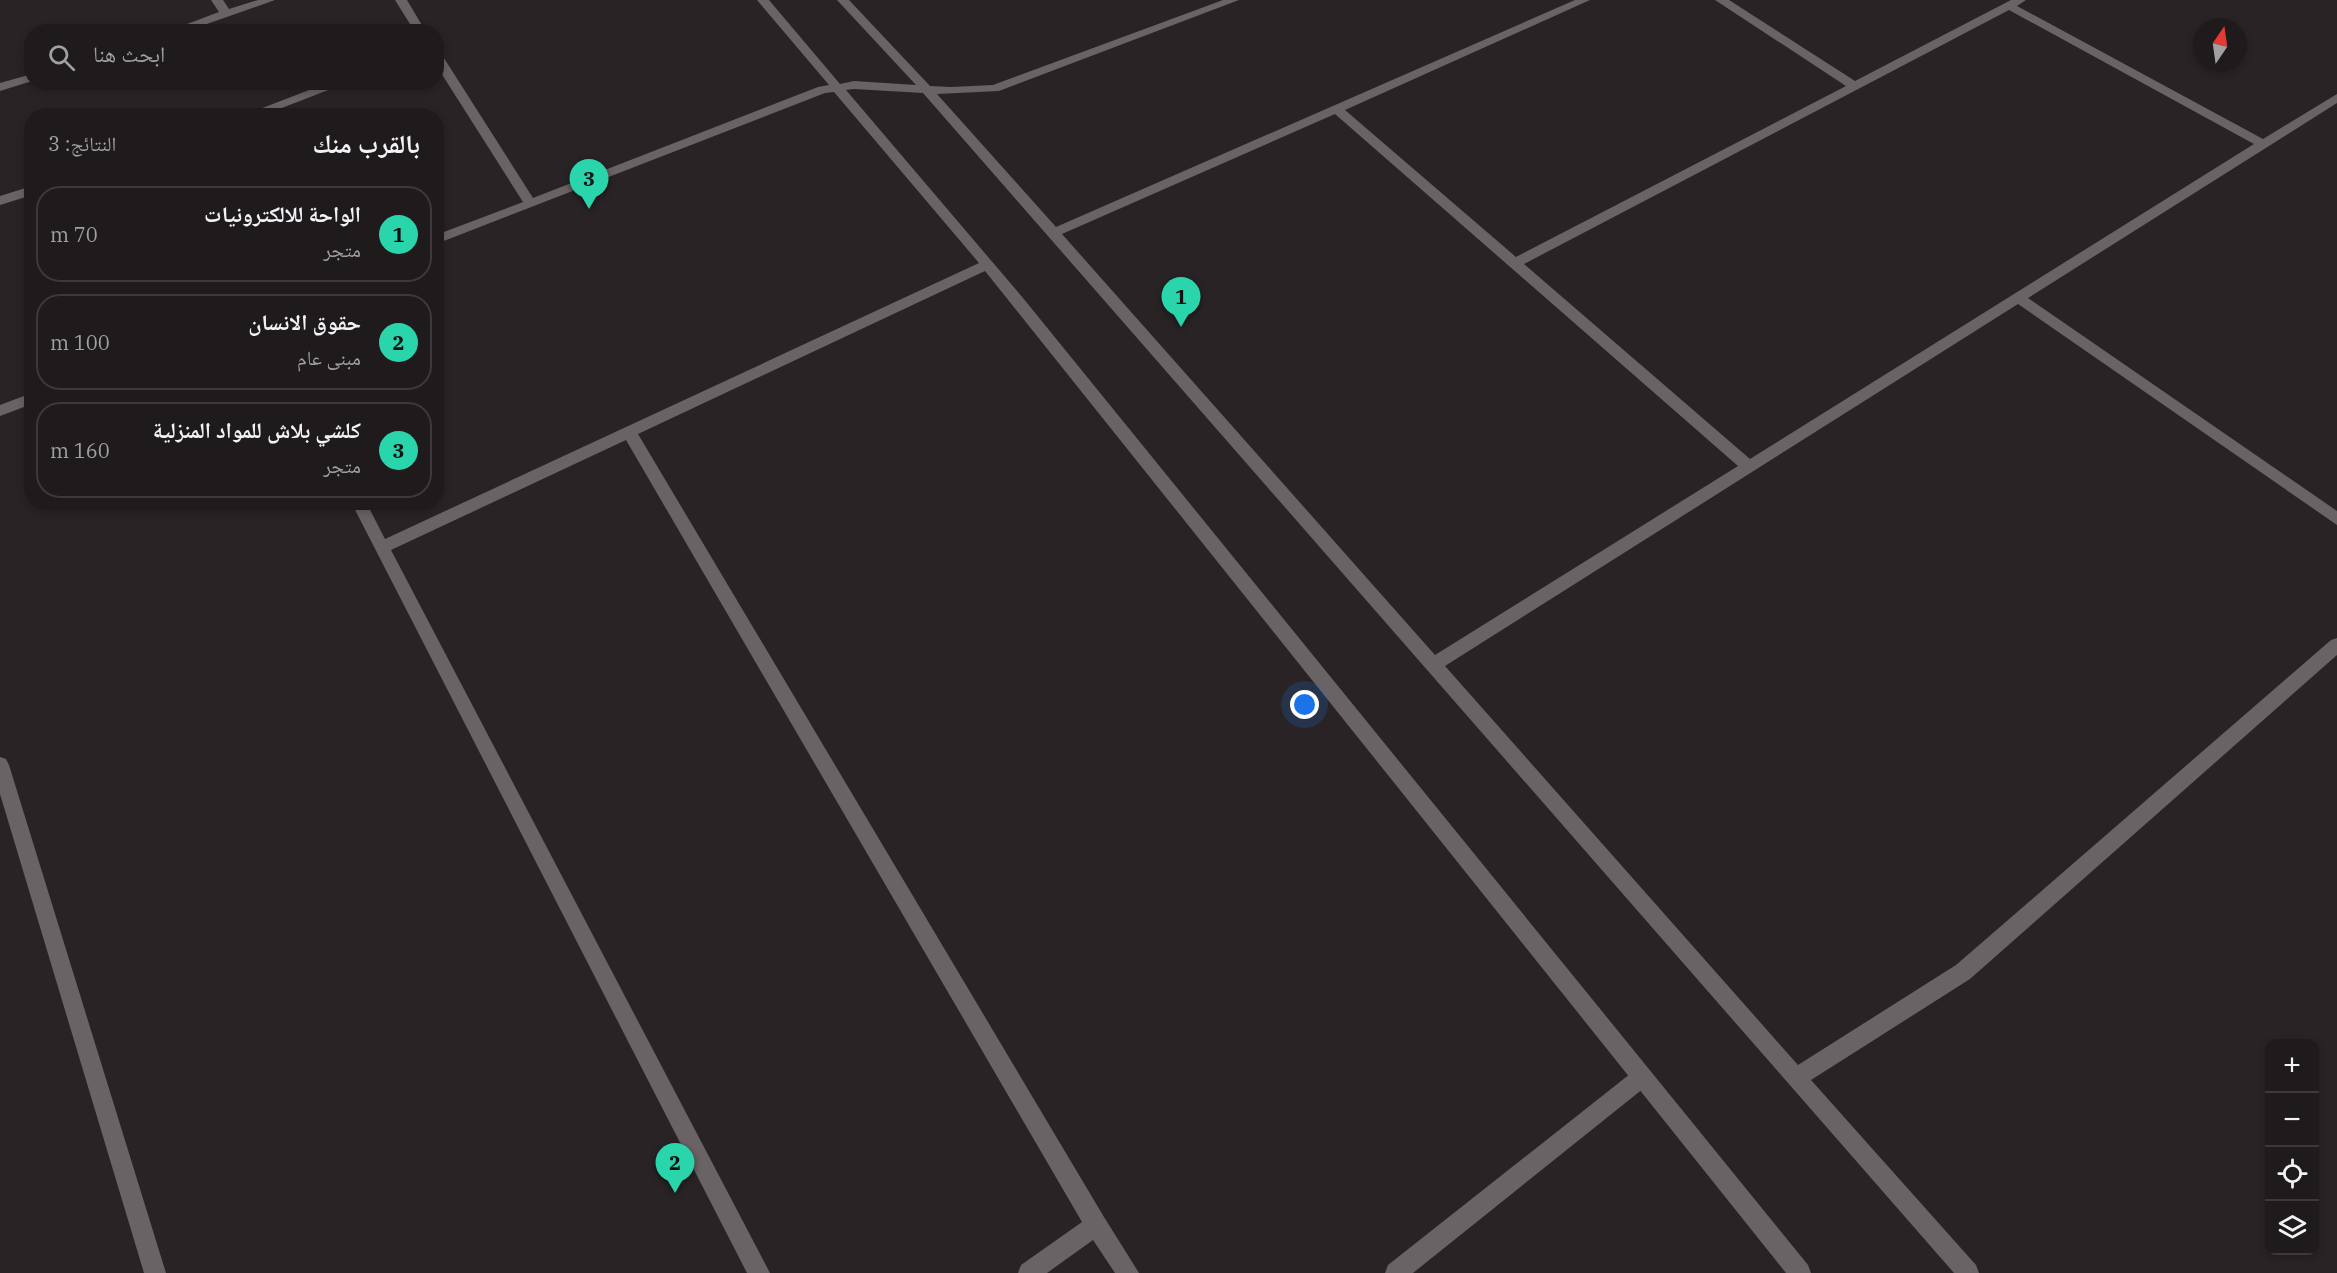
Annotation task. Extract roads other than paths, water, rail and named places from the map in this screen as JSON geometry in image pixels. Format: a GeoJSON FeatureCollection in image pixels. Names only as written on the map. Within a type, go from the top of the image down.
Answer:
{"type":"FeatureCollection","features":[{"type":"Feature","properties":{"kind":"street"},"geometry":{"type":"LineString","coordinates":[[218,0],[226,14]]}},
{"type":"Feature","properties":{"kind":"street"},"geometry":{"type":"LineString","coordinates":[[195,24],[268,0]]}},
{"type":"Feature","properties":{"kind":"street"},"geometry":{"type":"LineString","coordinates":[[401,0],[416,24]]}},
{"type":"Feature","properties":{"kind":"street"},"geometry":{"type":"LineString","coordinates":[[763,0],[1033,319],[1800,1273]]}},
{"type":"Feature","properties":{"kind":"street"},"geometry":{"type":"LineString","coordinates":[[843,0],[926,88],[1968,1273]]}},
{"type":"Feature","properties":{"kind":"street"},"geometry":{"type":"LineString","coordinates":[[444,237],[794,100],[836,87],[883,86],[970,91],[1002,86],[1233,0]]}},
{"type":"Feature","properties":{"kind":"street"},"geometry":{"type":"LineString","coordinates":[[1054,233],[1584,0]]}},
{"type":"Feature","properties":{"kind":"street"},"geometry":{"type":"LineString","coordinates":[[1721,0],[1855,86]]}},
{"type":"Feature","properties":{"kind":"street"},"geometry":{"type":"LineString","coordinates":[[1515,263],[2015,3],[2263,144]]}},
{"type":"Feature","properties":{"kind":"street"},"geometry":{"type":"LineString","coordinates":[[444,68],[530,203]]}},
{"type":"Feature","properties":{"kind":"street"},"geometry":{"type":"LineString","coordinates":[[0,87],[24,80]]}},
{"type":"Feature","properties":{"kind":"street"},"geometry":{"type":"LineString","coordinates":[[270,108],[321,90]]}},
{"type":"Feature","properties":{"kind":"street"},"geometry":{"type":"LineString","coordinates":[[1434,664],[2337,98]]}},
{"type":"Feature","properties":{"kind":"street"},"geometry":{"type":"LineString","coordinates":[[1337,108],[1749,467]]}},
{"type":"Feature","properties":{"kind":"street"},"geometry":{"type":"LineString","coordinates":[[0,201],[24,193]]}},
{"type":"Feature","properties":{"kind":"street"},"geometry":{"type":"LineString","coordinates":[[381,548],[987,266]]}},
{"type":"Feature","properties":{"kind":"street"},"geometry":{"type":"LineString","coordinates":[[2019,298],[2337,519]]}},
{"type":"Feature","properties":{"kind":"street"},"geometry":{"type":"LineString","coordinates":[[0,411],[24,401]]}},
{"type":"Feature","properties":{"kind":"street"},"geometry":{"type":"LineString","coordinates":[[629,432],[1096,1225],[1128,1273]]}},
{"type":"Feature","properties":{"kind":"street"},"geometry":{"type":"LineString","coordinates":[[362,510],[759,1273]]}},
{"type":"Feature","properties":{"kind":"street"},"geometry":{"type":"LineString","coordinates":[[1797,1077],[1963,972],[2337,645]]}},
{"type":"Feature","properties":{"kind":"street"},"geometry":{"type":"LineString","coordinates":[[0,765],[155,1273]]}},
{"type":"Feature","properties":{"kind":"street"},"geometry":{"type":"LineString","coordinates":[[1396,1273],[1642,1077]]}},
{"type":"Feature","properties":{"kind":"street"},"geometry":{"type":"LineString","coordinates":[[1029,1273],[1096,1225]]}},
{"type":"Feature","properties":{"kind":"place","name":"كلشي بلاش للمواد المنزلية"},"geometry":{"type":"Point","coordinates":[589,209]}},
{"type":"Feature","properties":{"kind":"place","name":"الواحة للالكترونيات"},"geometry":{"type":"Point","coordinates":[1181,327]}},
{"type":"Feature","properties":{"kind":"place","name":"حقوق الانسان"},"geometry":{"type":"Point","coordinates":[675,1193]}}]}
